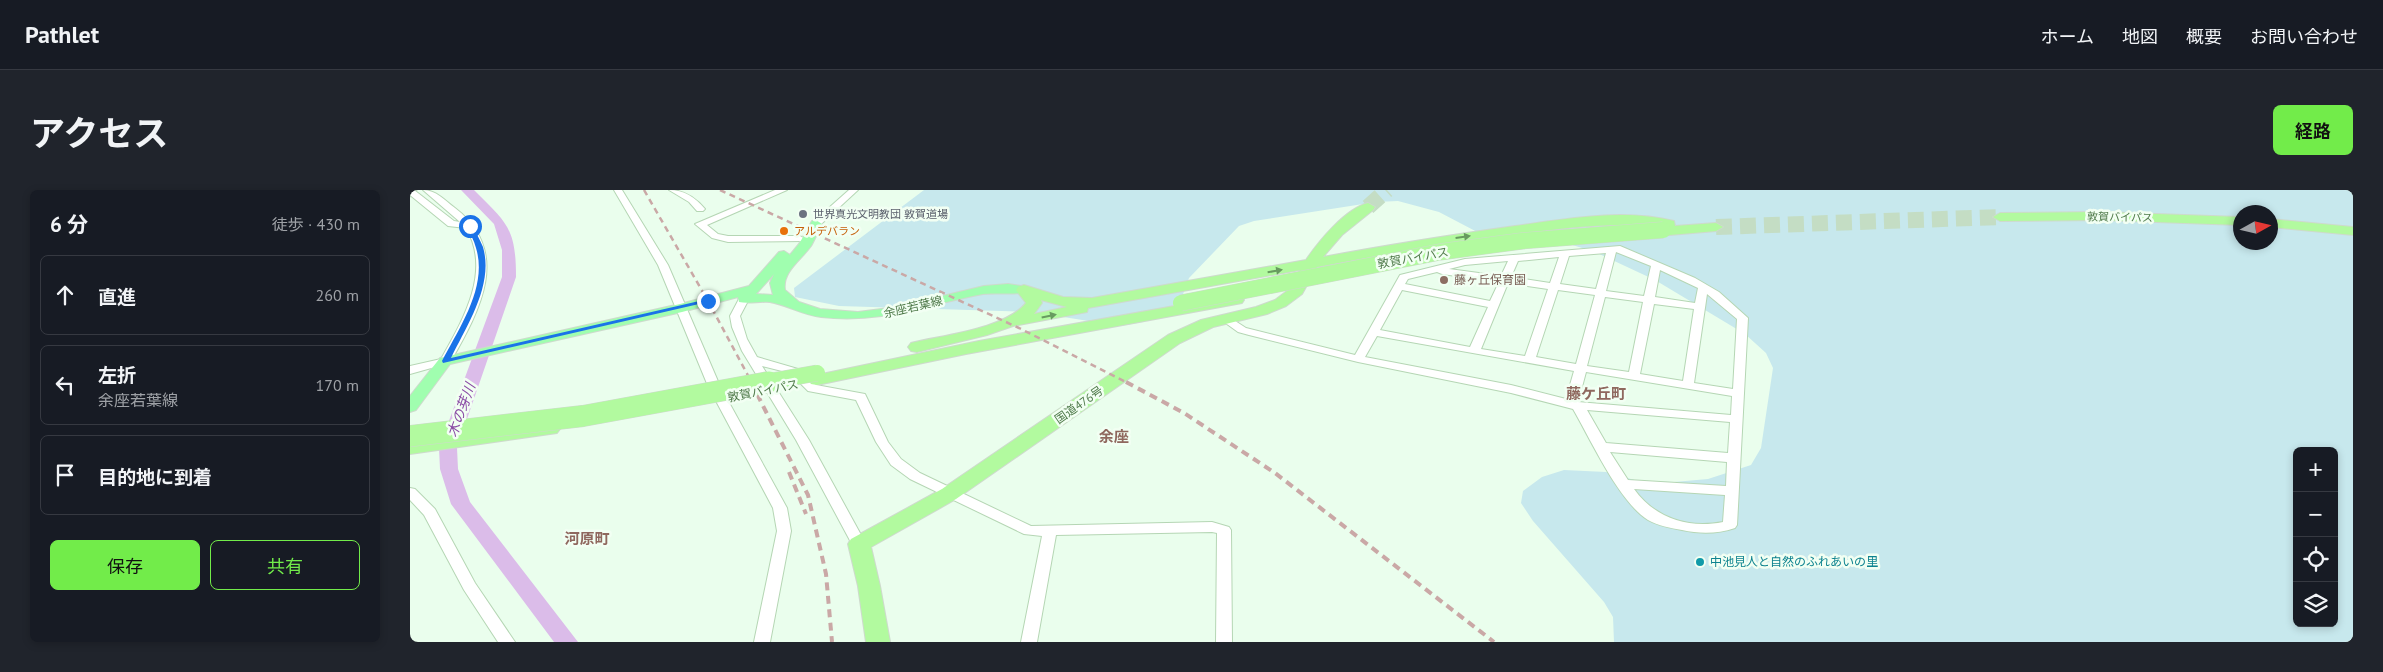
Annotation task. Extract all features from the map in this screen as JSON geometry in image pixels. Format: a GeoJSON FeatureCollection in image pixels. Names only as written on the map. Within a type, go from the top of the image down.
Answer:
{"type":"FeatureCollection","features":[{"type":"Feature","properties":{"kind":"highway","name":"国道476号"},"geometry":{"type":"LineString","coordinates":[[859,544],[950,494],[1174,339],[1198,327],[1273,306],[1290,297],[1300,287],[1311,265],[1340,228],[1368,206]]}},
{"type":"Feature","properties":{"kind":"highway","name":"敦賀バイパス"},"geometry":{"type":"LineString","coordinates":[[2000,217],[2100,216],[2233,222]]}},
{"type":"Feature","properties":{"kind":"highway"},"geometry":{"type":"LineString","coordinates":[[817,375],[1001,326],[1177,296],[1197,285],[1363,254],[1499,232],[1622,220],[1645,221],[1694,228]]}},
{"type":"Feature","properties":{"kind":"highway"},"geometry":{"type":"LineString","coordinates":[[2278,225],[2353,231]]}},
{"type":"Feature","properties":{"kind":"highway"},"geometry":{"type":"LineString","coordinates":[[968,349],[1201,307],[1484,251],[1664,230],[1716,227]]}},
{"type":"Feature","properties":{"kind":"highway","name":"敦賀バイパス"},"geometry":{"type":"LineString","coordinates":[[410,436],[583,416],[968,349],[1114,317],[1177,296],[1440,252],[1531,240],[1664,230]]}},
{"type":"Feature","properties":{"kind":"highway"},"geometry":{"type":"LineString","coordinates":[[1024,290],[1062,302],[1083,304],[1177,296]]}},
{"type":"Feature","properties":{"kind":"highway"},"geometry":{"type":"LineString","coordinates":[[1001,326],[1018,319],[1032,308],[1034,299],[1024,290]]}},
{"type":"Feature","properties":{"kind":"highway","name":"敦賀バイパス"},"geometry":{"type":"LineString","coordinates":[[410,444],[576,424],[1114,317]]}},
{"type":"Feature","properties":{"kind":"highway"},"geometry":{"type":"LineString","coordinates":[[410,448],[576,424]]}},
{"type":"Feature","properties":{"kind":"highway"},"geometry":{"type":"LineString","coordinates":[[859,544],[875,618],[878,642]]}},
{"type":"Feature","properties":{"kind":"main road","name":"余座若葉線"},"geometry":{"type":"LineString","coordinates":[[802,307],[781,295],[778,292],[777,283],[780,275],[804,245],[816,224]]}},
{"type":"Feature","properties":{"kind":"main road"},"geometry":{"type":"LineString","coordinates":[[748,294],[816,224]]}},
{"type":"Feature","properties":{"kind":"main road","name":"余座若葉線"},"geometry":{"type":"LineString","coordinates":[[446,361],[748,294],[836,316],[870,316],[984,290],[1008,288],[1024,290]]}},
{"type":"Feature","properties":{"kind":"main road"},"geometry":{"type":"LineString","coordinates":[[410,407],[446,361]]}},
{"type":"Feature","properties":{"kind":"street"},"geometry":{"type":"LineString","coordinates":[[410,370],[446,361],[474,306],[480,285],[482,266],[480,248],[470,226],[427,190]]}},
{"type":"Feature","properties":{"kind":"street"},"geometry":{"type":"LineString","coordinates":[[618,190],[663,265],[714,386],[780,508],[784,531],[783,540],[762,642]]}},
{"type":"Feature","properties":{"kind":"street"},"geometry":{"type":"LineString","coordinates":[[673,190],[692,200],[700,209]]}},
{"type":"Feature","properties":{"kind":"street"},"geometry":{"type":"LineString","coordinates":[[783,190],[700,224],[715,236],[728,239],[800,239]]}},
{"type":"Feature","properties":{"kind":"street"},"geometry":{"type":"LineString","coordinates":[[816,224],[854,190]]}},
{"type":"Feature","properties":{"kind":"street"},"geometry":{"type":"LineString","coordinates":[[411,193],[450,224],[470,226]]}},
{"type":"Feature","properties":{"kind":"street"},"geometry":{"type":"LineString","coordinates":[[1358,358],[1404,277],[1465,262],[1620,249],[1656,264],[1716,294],[1743,318],[1735,419],[1730,524],[1722,528],[1697,528],[1669,523],[1652,516],[1636,503],[1575,405],[1581,368],[1612,250]]}},
{"type":"Feature","properties":{"kind":"street"},"geometry":{"type":"LineString","coordinates":[[1529,360],[1565,254]]}},
{"type":"Feature","properties":{"kind":"street"},"geometry":{"type":"LineString","coordinates":[[1474,351],[1514,258]]}},
{"type":"Feature","properties":{"kind":"street"},"geometry":{"type":"LineString","coordinates":[[1634,377],[1647,300],[1656,264]]}},
{"type":"Feature","properties":{"kind":"street"},"geometry":{"type":"LineString","coordinates":[[1432,270],[1700,307]]}},
{"type":"Feature","properties":{"kind":"street"},"geometry":{"type":"LineString","coordinates":[[1399,286],[1494,305]]}},
{"type":"Feature","properties":{"kind":"street"},"geometry":{"type":"LineString","coordinates":[[1688,386],[1703,287]]}},
{"type":"Feature","properties":{"kind":"street"},"geometry":{"type":"LineString","coordinates":[[748,294],[736,312],[735,320],[754,360],[783,406],[859,544]]}},
{"type":"Feature","properties":{"kind":"street"},"geometry":{"type":"LineString","coordinates":[[1225,319],[1242,330],[1253,333],[1575,405],[1735,419]]}},
{"type":"Feature","properties":{"kind":"street"},"geometry":{"type":"LineString","coordinates":[[1374,332],[1474,351],[1737,393]]}},
{"type":"Feature","properties":{"kind":"street"},"geometry":{"type":"LineString","coordinates":[[754,360],[794,371],[812,388],[861,397],[882,442],[896,462],[915,476],[1029,531],[1212,527],[1224,530],[1224,642]]}},
{"type":"Feature","properties":{"kind":"street"},"geometry":{"type":"LineString","coordinates":[[1602,447],[1733,458]]}},
{"type":"Feature","properties":{"kind":"street"},"geometry":{"type":"LineString","coordinates":[[1625,484],[1732,492]]}},
{"type":"Feature","properties":{"kind":"street"},"geometry":{"type":"LineString","coordinates":[[410,492],[430,512],[469,586],[507,642]]}},
{"type":"Feature","properties":{"kind":"street"},"geometry":{"type":"LineString","coordinates":[[1029,642],[1050,531]]}},
{"type":"Feature","properties":{"kind":"shaded area"},"geometry":{"type":"Polygon","coordinates":[[[924,190],[2353,190],[2353,642],[1614,642],[1613,617],[1604,602],[1533,521],[1521,503],[1523,491],[1542,477],[1564,470],[1606,472],[1638,481],[1674,482],[1708,479],[1751,465],[1761,448],[1773,368],[1766,353],[1745,334],[1655,280],[1595,252],[1566,243],[1481,234],[1439,212],[1398,201],[1376,202],[1254,221],[1239,226],[1189,278],[1182,297],[1168,310],[1143,322],[1120,326],[1032,312],[839,306],[795,297],[794,288],[924,190]]]}},
{"type":"Feature","properties":{"kind":"waterway","name":"木の芽川"},"geometry":{"type":"LineString","coordinates":[[467,190],[500,223],[509,250],[509,277],[448,448],[449,469],[461,504],[567,642]]}},
{"type":"Feature","properties":{"kind":"tunnel"},"geometry":{"type":"LineString","coordinates":[[1368,207],[1387,190]]}},
{"type":"Feature","properties":{"kind":"tunnel"},"geometry":{"type":"LineString","coordinates":[[1716,227],[2000,217]]}},
{"type":"Feature","properties":{"kind":"railway"},"geometry":{"type":"LineString","coordinates":[[644,190],[708,301],[752,383]]}},
{"type":"Feature","properties":{"kind":"railway"},"geometry":{"type":"LineString","coordinates":[[720,190],[1019,328],[1128,383]]}},
{"type":"Feature","properties":{"kind":"railway"},"geometry":{"type":"LineString","coordinates":[[751,382],[808,495],[826,574],[832,642]]}},
{"type":"Feature","properties":{"kind":"railway"},"geometry":{"type":"LineString","coordinates":[[1126,382],[1184,413],[1275,473],[1494,642]]}},
{"type":"Feature","properties":{"kind":"railway"},"geometry":{"type":"LineString","coordinates":[[789,472],[806,514]]}},
{"type":"Feature","properties":{"kind":"place","name":"世界真光文明教団 敦賀道場"},"geometry":{"type":"Point","coordinates":[803,214]}},
{"type":"Feature","properties":{"kind":"place","name":"アルデバラン"},"geometry":{"type":"Point","coordinates":[784,231]}},
{"type":"Feature","properties":{"kind":"place","name":"藤ヶ丘保育園"},"geometry":{"type":"Point","coordinates":[1444,280]}},
{"type":"Feature","properties":{"kind":"place","name":"中池見人と自然のふれあいの里"},"geometry":{"type":"Point","coordinates":[1700,562]}},
{"type":"Feature","properties":{"kind":"district","name":"藤ケ丘町"},"geometry":{"type":"Point","coordinates":[1596,394]}},
{"type":"Feature","properties":{"kind":"district","name":"余座"},"geometry":{"type":"Point","coordinates":[1114,437]}},
{"type":"Feature","properties":{"kind":"district","name":"河原町"},"geometry":{"type":"Point","coordinates":[587,539]}},
{"type":"Feature","properties":{"kind":"route"},"geometry":{"type":"LineString","coordinates":[[470,226],[480,248],[482,266],[480,285],[474,306],[446,361],[708,301]]}}]}
